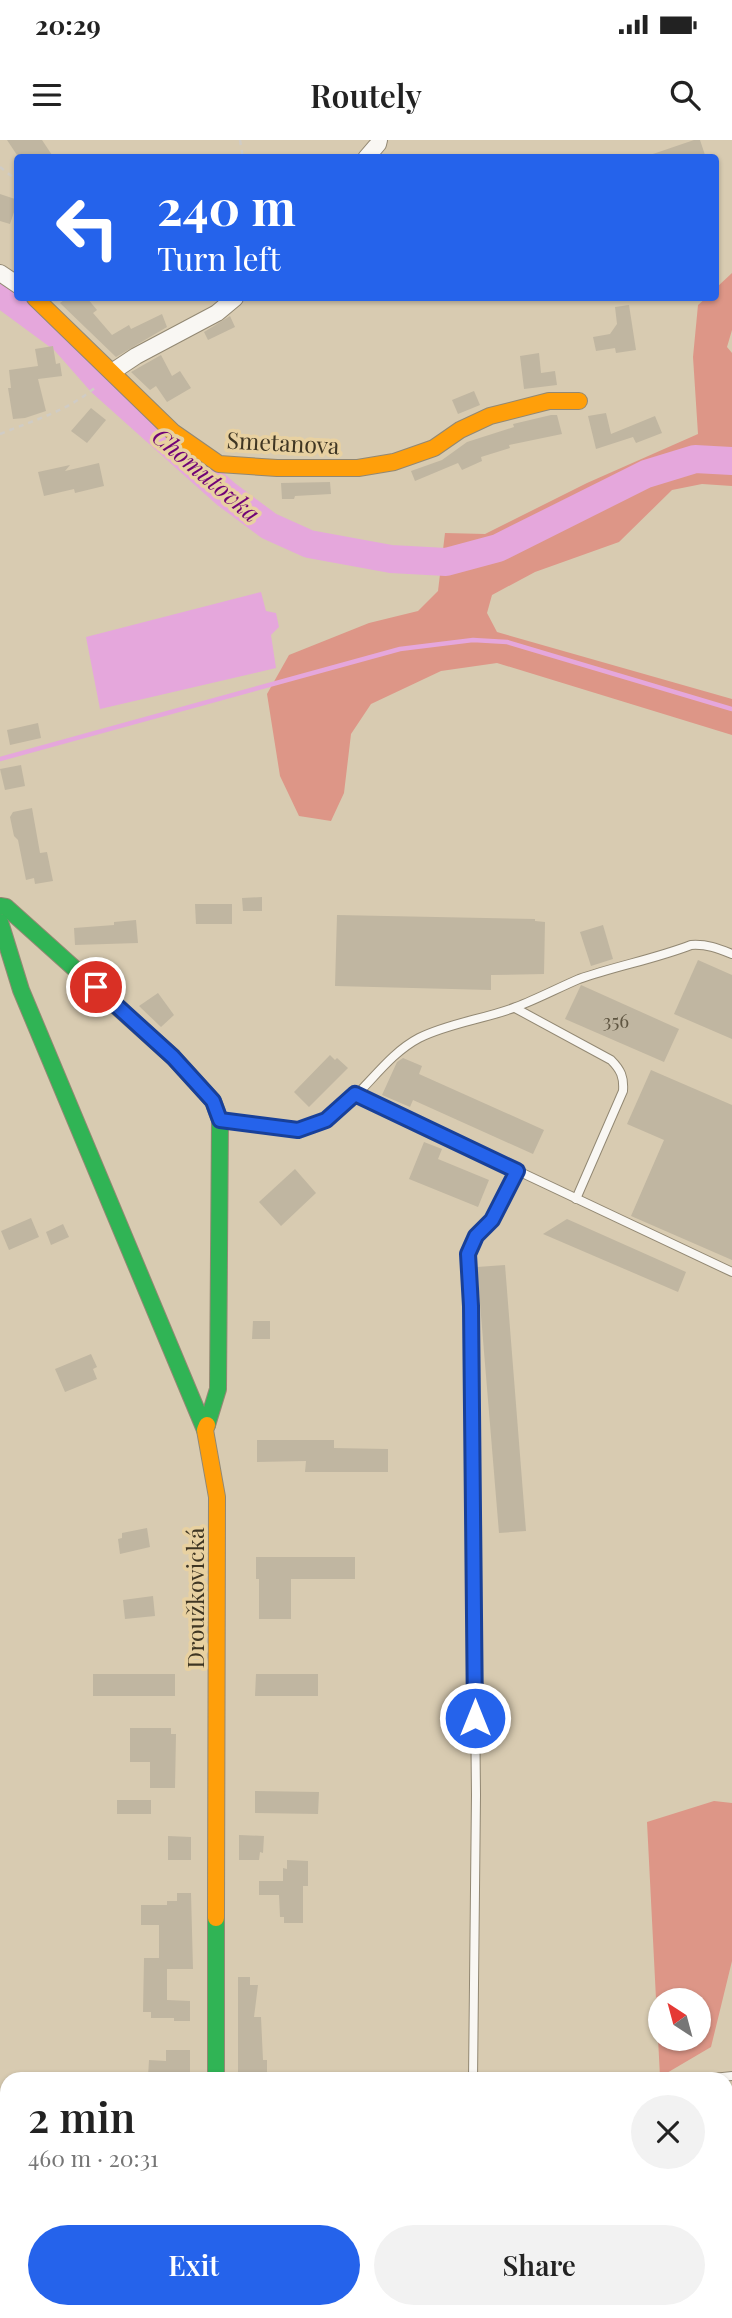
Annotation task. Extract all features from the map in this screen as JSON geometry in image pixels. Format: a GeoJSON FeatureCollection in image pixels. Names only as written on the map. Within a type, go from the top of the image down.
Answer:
{"type":"FeatureCollection","features":[{"type":"Feature","properties":{"kind":"street","name":"Smetanova"},"geometry":{"type":"LineString","coordinates":[[38,301],[173,432],[219,464],[277,468],[358,468],[394,462],[434,448],[460,430],[490,416],[549,401],[579,401]]}},
{"type":"Feature","properties":{"kind":"street"},"geometry":{"type":"LineString","coordinates":[[112,372],[136,355],[217,313],[231,301]]}},
{"type":"Feature","properties":{"kind":"street"},"geometry":{"type":"LineString","coordinates":[[0,906],[6,907],[173,1057],[213,1101],[220,1120]]}},
{"type":"Feature","properties":{"kind":"street"},"geometry":{"type":"LineString","coordinates":[[0,922],[21,990],[205,1430]]}},
{"type":"Feature","properties":{"kind":"street","name":"Droužkovická"},"geometry":{"type":"LineString","coordinates":[[216,2072],[217,1497],[205,1430],[218,1389],[220,1120]]}},
{"type":"Feature","properties":{"kind":"lane"},"geometry":{"type":"LineString","coordinates":[[220,1120],[298,1130],[326,1120],[404,1045],[425,1035],[515,1008],[580,979],[691,944],[715,947],[732,954]]}},
{"type":"Feature","properties":{"kind":"lane"},"geometry":{"type":"LineString","coordinates":[[515,1008],[611,1060],[620,1069],[624,1080],[623,1091],[576,1199]]}},
{"type":"Feature","properties":{"kind":"lane"},"geometry":{"type":"LineString","coordinates":[[355,1094],[732,1272]]}},
{"type":"Feature","properties":{"kind":"lane"},"geometry":{"type":"LineString","coordinates":[[473,2072],[475,1796],[471,1306],[468,1254],[476,1236],[492,1220],[517,1171]]}},
{"type":"Feature","properties":{"kind":"path"},"geometry":{"type":"LineString","coordinates":[[0,167],[14,178]]}},
{"type":"Feature","properties":{"kind":"path"},"geometry":{"type":"LineString","coordinates":[[0,434],[55,414],[94,389]]}},
{"type":"Feature","properties":{"kind":"shaded area"},"geometry":{"type":"Polygon","coordinates":[[[732,273],[732,330],[727,347],[732,353],[732,486],[702,484],[672,490],[619,542],[535,572],[492,595],[487,613],[497,632],[732,699],[732,735],[497,663],[441,671],[371,704],[351,734],[344,793],[331,821],[299,816],[280,776],[267,694],[289,655],[369,623],[418,611],[438,591],[445,533],[485,534],[587,483],[698,434],[693,357],[698,305],[703,301],[719,301],[719,285],[732,273]]]}},
{"type":"Feature","properties":{"kind":"shaded area"},"geometry":{"type":"Polygon","coordinates":[[[261,592],[266,611],[276,613],[279,627],[271,635],[276,668],[100,709],[86,637],[261,592]]]}},
{"type":"Feature","properties":{"kind":"shaded area"},"geometry":{"type":"Polygon","coordinates":[[[714,1801],[732,1803],[732,1961],[711,2047],[711,1988],[655,1988],[647,1822],[714,1801]]]}},
{"type":"Feature","properties":{"kind":"shaded area"},"geometry":{"type":"Polygon","coordinates":[[[659,2051],[704,2051],[668,2072],[660,2072],[659,2051]]]}},
{"type":"Feature","properties":{"kind":"building"},"geometry":{"type":"Polygon","coordinates":[[[7,140],[42,140],[51,154],[16,154],[7,140]]]}},
{"type":"Feature","properties":{"kind":"building"},"geometry":{"type":"Polygon","coordinates":[[[700,140],[705,154],[653,154],[700,140]]]}},
{"type":"Feature","properties":{"kind":"building"},"geometry":{"type":"Polygon","coordinates":[[[0,194],[14,199],[14,212],[10,224],[0,221],[0,194]]]}},
{"type":"Feature","properties":{"kind":"building"},"geometry":{"type":"Polygon","coordinates":[[[90,301],[97,310],[93,313],[112,335],[129,325],[131,329],[162,314],[167,327],[116,357],[60,303],[90,301]]]}},
{"type":"Feature","properties":{"kind":"building"},"geometry":{"type":"Polygon","coordinates":[[[629,305],[636,350],[616,353],[615,348],[596,351],[593,337],[610,334],[617,324],[615,307],[629,305]]]}},
{"type":"Feature","properties":{"kind":"building"},"geometry":{"type":"Polygon","coordinates":[[[230,316],[235,327],[208,340],[204,332],[230,316]]]}},
{"type":"Feature","properties":{"kind":"building"},"geometry":{"type":"Polygon","coordinates":[[[53,346],[56,364],[60,363],[62,376],[38,379],[46,411],[13,419],[8,388],[11,388],[9,370],[38,366],[35,349],[53,346]]]}},
{"type":"Feature","properties":{"kind":"building"},"geometry":{"type":"Polygon","coordinates":[[[539,353],[541,373],[555,371],[557,385],[524,389],[520,356],[539,353]]]}},
{"type":"Feature","properties":{"kind":"building"},"geometry":{"type":"Polygon","coordinates":[[[161,355],[172,376],[180,371],[191,388],[167,402],[156,386],[150,390],[131,372],[161,355]]]}},
{"type":"Feature","properties":{"kind":"building"},"geometry":{"type":"Polygon","coordinates":[[[474,391],[480,405],[458,414],[452,400],[474,391]]]}},
{"type":"Feature","properties":{"kind":"building"},"geometry":{"type":"Polygon","coordinates":[[[91,408],[106,420],[87,443],[71,431],[91,408]]]}},
{"type":"Feature","properties":{"kind":"building"},"geometry":{"type":"Polygon","coordinates":[[[606,413],[611,434],[655,416],[662,433],[636,443],[633,437],[596,449],[588,416],[606,413]]]}},
{"type":"Feature","properties":{"kind":"building"},"geometry":{"type":"Polygon","coordinates":[[[557,415],[562,434],[509,445],[510,448],[481,457],[482,461],[462,470],[458,463],[415,481],[411,471],[442,460],[467,442],[514,427],[513,424],[557,415]]]}},
{"type":"Feature","properties":{"kind":"building"},"geometry":{"type":"Polygon","coordinates":[[[99,463],[104,486],[75,493],[74,489],[44,496],[38,472],[70,465],[65,471],[99,463]]]}},
{"type":"Feature","properties":{"kind":"building"},"geometry":{"type":"Polygon","coordinates":[[[330,482],[331,494],[282,499],[281,483],[330,482]]]}},
{"type":"Feature","properties":{"kind":"building"},"geometry":{"type":"Polygon","coordinates":[[[38,723],[41,738],[10,745],[7,730],[38,723]]]}},
{"type":"Feature","properties":{"kind":"building"},"geometry":{"type":"Polygon","coordinates":[[[21,765],[25,786],[5,790],[0,769],[21,765]]]}},
{"type":"Feature","properties":{"kind":"building"},"geometry":{"type":"Polygon","coordinates":[[[32,808],[40,853],[47,852],[53,881],[35,884],[34,878],[26,880],[10,817],[13,812],[32,808]]]}},
{"type":"Feature","properties":{"kind":"building"},"geometry":{"type":"Polygon","coordinates":[[[262,897],[262,911],[243,911],[242,898],[262,897]]]}},
{"type":"Feature","properties":{"kind":"building"},"geometry":{"type":"Polygon","coordinates":[[[195,904],[232,904],[232,924],[196,924],[195,904]]]}},
{"type":"Feature","properties":{"kind":"building"},"geometry":{"type":"Polygon","coordinates":[[[337,915],[535,919],[545,922],[544,974],[491,975],[491,990],[335,986],[337,915]]]}},
{"type":"Feature","properties":{"kind":"building"},"geometry":{"type":"Polygon","coordinates":[[[136,920],[138,943],[75,945],[74,928],[114,925],[114,922],[136,920]]]}},
{"type":"Feature","properties":{"kind":"building"},"geometry":{"type":"Polygon","coordinates":[[[603,925],[613,959],[591,966],[580,932],[603,925]]]}},
{"type":"Feature","properties":{"kind":"building"},"geometry":{"type":"Polygon","coordinates":[[[698,960],[732,975],[732,1039],[674,1014],[698,960]]]}},
{"type":"Feature","properties":{"kind":"building"},"geometry":{"type":"Polygon","coordinates":[[[581,985],[679,1029],[664,1062],[565,1019],[581,985]]]}},
{"type":"Feature","properties":{"kind":"building"},"geometry":{"type":"Polygon","coordinates":[[[158,993],[174,1015],[161,1027],[139,1006],[158,993]]]}},
{"type":"Feature","properties":{"kind":"building"},"geometry":{"type":"Polygon","coordinates":[[[330,1055],[348,1068],[309,1107],[294,1092],[330,1055]]]}},
{"type":"Feature","properties":{"kind":"building"},"geometry":{"type":"Polygon","coordinates":[[[403,1058],[422,1066],[419,1074],[544,1130],[533,1154],[413,1100],[410,1107],[382,1095],[397,1062],[403,1058]]]}},
{"type":"Feature","properties":{"kind":"building"},"geometry":{"type":"Polygon","coordinates":[[[651,1070],[732,1105],[732,1260],[631,1216],[664,1140],[627,1124],[651,1070]]]}},
{"type":"Feature","properties":{"kind":"building"},"geometry":{"type":"Polygon","coordinates":[[[424,1142],[442,1149],[438,1159],[489,1180],[478,1207],[409,1179],[424,1142]]]}},
{"type":"Feature","properties":{"kind":"building"},"geometry":{"type":"Polygon","coordinates":[[[295,1169],[316,1193],[281,1226],[259,1202],[295,1169]]]}},
{"type":"Feature","properties":{"kind":"building"},"geometry":{"type":"Polygon","coordinates":[[[31,1218],[39,1237],[9,1250],[1,1231],[31,1218]]]}},
{"type":"Feature","properties":{"kind":"building"},"geometry":{"type":"Polygon","coordinates":[[[567,1219],[686,1272],[678,1292],[543,1234],[567,1219]]]}},
{"type":"Feature","properties":{"kind":"building"},"geometry":{"type":"Polygon","coordinates":[[[63,1224],[69,1237],[51,1245],[46,1232],[63,1224]]]}},
{"type":"Feature","properties":{"kind":"building"},"geometry":{"type":"Polygon","coordinates":[[[505,1265],[526,1531],[499,1533],[477,1267],[505,1265]]]}},
{"type":"Feature","properties":{"kind":"building"},"geometry":{"type":"Polygon","coordinates":[[[253,1321],[270,1321],[270,1339],[252,1339],[253,1321]]]}},
{"type":"Feature","properties":{"kind":"building"},"geometry":{"type":"Polygon","coordinates":[[[91,1354],[97,1367],[93,1369],[97,1379],[65,1392],[55,1369],[91,1354]]]}},
{"type":"Feature","properties":{"kind":"building"},"geometry":{"type":"Polygon","coordinates":[[[257,1440],[334,1440],[334,1448],[388,1449],[388,1472],[305,1472],[306,1461],[257,1462],[257,1440]]]}},
{"type":"Feature","properties":{"kind":"building"},"geometry":{"type":"Polygon","coordinates":[[[147,1528],[150,1547],[120,1554],[118,1539],[122,1538],[122,1533],[147,1528]]]}},
{"type":"Feature","properties":{"kind":"building"},"geometry":{"type":"Polygon","coordinates":[[[256,1557],[355,1557],[355,1579],[291,1579],[291,1619],[259,1619],[256,1557]]]}},
{"type":"Feature","properties":{"kind":"building"},"geometry":{"type":"Polygon","coordinates":[[[153,1596],[155,1616],[125,1619],[123,1600],[153,1596]]]}},
{"type":"Feature","properties":{"kind":"building"},"geometry":{"type":"Polygon","coordinates":[[[93,1674],[175,1674],[175,1696],[93,1696],[93,1674]]]}},
{"type":"Feature","properties":{"kind":"building"},"geometry":{"type":"Polygon","coordinates":[[[256,1674],[318,1674],[318,1696],[255,1696],[256,1674]]]}},
{"type":"Feature","properties":{"kind":"building"},"geometry":{"type":"Polygon","coordinates":[[[130,1728],[171,1728],[171,1734],[176,1734],[175,1788],[150,1788],[150,1762],[130,1762],[130,1728]]]}},
{"type":"Feature","properties":{"kind":"building"},"geometry":{"type":"Polygon","coordinates":[[[255,1791],[319,1792],[318,1814],[255,1813],[255,1791]]]}},
{"type":"Feature","properties":{"kind":"building"},"geometry":{"type":"Polygon","coordinates":[[[117,1800],[151,1800],[151,1814],[117,1814],[117,1800]]]}},
{"type":"Feature","properties":{"kind":"building"},"geometry":{"type":"Polygon","coordinates":[[[239,1835],[264,1836],[263,1853],[260,1852],[259,1860],[239,1860],[239,1835]]]}},
{"type":"Feature","properties":{"kind":"building"},"geometry":{"type":"Polygon","coordinates":[[[168,1836],[191,1837],[191,1860],[168,1860],[168,1836]]]}},
{"type":"Feature","properties":{"kind":"building"},"geometry":{"type":"Polygon","coordinates":[[[287,1860],[308,1861],[308,1886],[303,1886],[303,1923],[284,1923],[284,1917],[280,1917],[279,1895],[259,1895],[259,1881],[283,1881],[283,1868],[287,1869],[287,1860]]]}},
{"type":"Feature","properties":{"kind":"building"},"geometry":{"type":"Polygon","coordinates":[[[177,1893],[191,1893],[193,1969],[167,1969],[167,2000],[190,2001],[190,2021],[151,2018],[151,2012],[143,2012],[144,1958],[159,1958],[159,1925],[141,1925],[141,1905],[167,1905],[167,1901],[177,1901],[177,1893]]]}},
{"type":"Feature","properties":{"kind":"building"},"geometry":{"type":"Polygon","coordinates":[[[238,1977],[250,1977],[250,1985],[258,1985],[254,2017],[261,2017],[263,2060],[267,2060],[267,2072],[238,2072],[238,1977]]]}},
{"type":"Feature","properties":{"kind":"building"},"geometry":{"type":"Polygon","coordinates":[[[166,2050],[190,2050],[190,2072],[148,2072],[149,2060],[166,2061],[166,2050]]]}},
{"type":"Feature","properties":{"kind":"waterway","name":"Chomutovka"},"geometry":{"type":"LineString","coordinates":[[0,293],[64,340],[101,382],[226,494],[269,526],[309,544],[391,559],[446,562],[498,548],[646,474],[695,459],[732,461]]}},
{"type":"Feature","properties":{"kind":"waterway"},"geometry":{"type":"LineString","coordinates":[[0,759],[400,649],[473,640],[507,642],[732,709]]}},
{"type":"Feature","properties":{"kind":"traffic: fast"},"geometry":{"type":"LineString","coordinates":[[0,906],[6,907],[173,1057],[213,1101],[220,1120],[218,1389],[207,1425]]}},
{"type":"Feature","properties":{"kind":"traffic: fast"},"geometry":{"type":"LineString","coordinates":[[0,922],[21,990],[205,1430]]}},
{"type":"Feature","properties":{"kind":"traffic: fast"},"geometry":{"type":"LineString","coordinates":[[216,1918],[216,2072]]}},
{"type":"Feature","properties":{"kind":"traffic: slow"},"geometry":{"type":"LineString","coordinates":[[38,301],[173,432],[219,464],[277,468],[358,468],[394,462],[434,448],[460,430],[490,416],[549,401],[579,401]]}},
{"type":"Feature","properties":{"kind":"traffic: slow"},"geometry":{"type":"LineString","coordinates":[[207,1425],[205,1430],[217,1497],[216,1918]]}},
{"type":"Feature","properties":{"kind":"route"},"geometry":{"type":"LineString","coordinates":[[96,987],[173,1057],[213,1101],[220,1120],[298,1130],[326,1120],[355,1094],[517,1171],[492,1220],[476,1236],[468,1254],[471,1306],[475,1718]]}}]}
